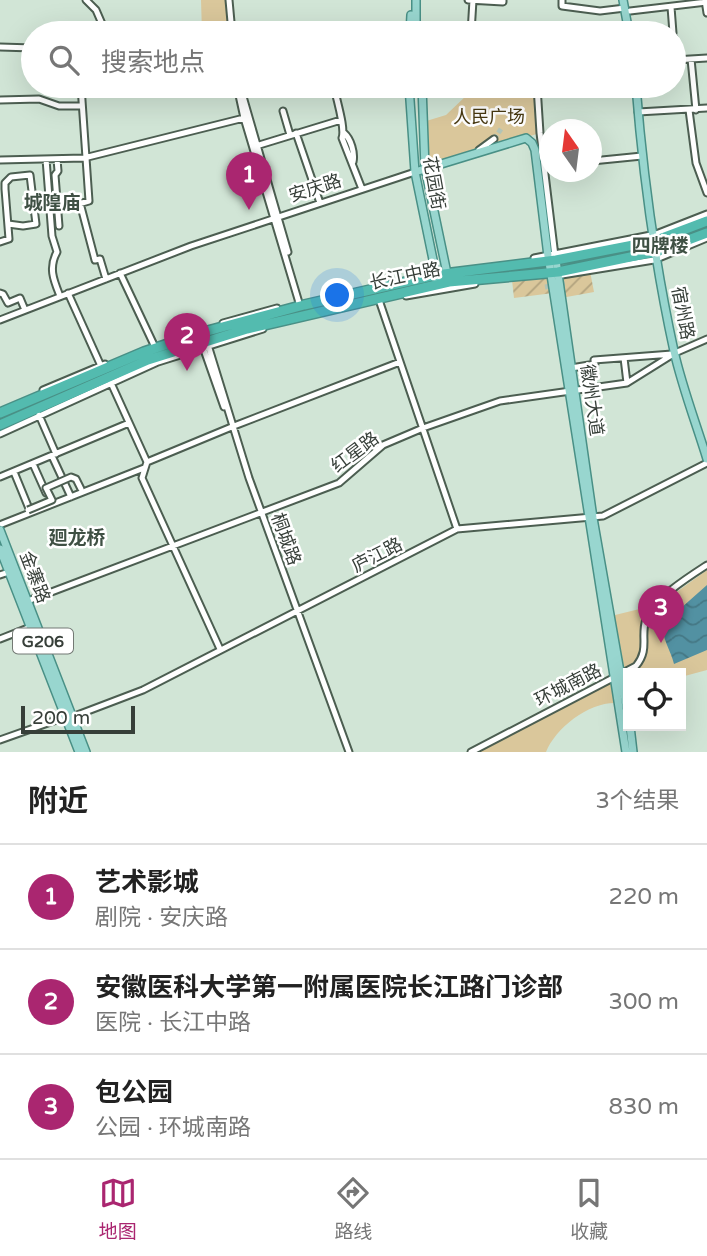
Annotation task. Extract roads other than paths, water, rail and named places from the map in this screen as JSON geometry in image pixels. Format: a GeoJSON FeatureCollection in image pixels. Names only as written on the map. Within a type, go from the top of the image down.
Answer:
{"type":"FeatureCollection","features":[{"type":"Feature","properties":{"kind":"highway","name":"长江中路"},"geometry":{"type":"LineString","coordinates":[[0,425],[37,413],[148,360],[301,304],[655,237],[707,221]]}},
{"type":"Feature","properties":{"kind":"highway","name":"长江中路"},"geometry":{"type":"LineString","coordinates":[[448,275],[554,274],[658,255],[707,235]]}},
{"type":"Feature","properties":{"kind":"highway","name":"长江中路"},"geometry":{"type":"LineString","coordinates":[[0,411],[144,352],[204,341],[379,300],[436,277]]}},
{"type":"Feature","properties":{"kind":"main road"},"geometry":{"type":"LineString","coordinates":[[411,21],[414,0]]}},
{"type":"Feature","properties":{"kind":"main road"},"geometry":{"type":"LineString","coordinates":[[414,0],[416,21]]}},
{"type":"Feature","properties":{"kind":"main road","name":"花园街"},"geometry":{"type":"LineString","coordinates":[[410,98],[415,172],[436,277]]}},
{"type":"Feature","properties":{"kind":"main road","name":"花园街"},"geometry":{"type":"LineString","coordinates":[[421,98],[425,168],[448,275]]}},
{"type":"Feature","properties":{"kind":"main road","name":"宿州路"},"geometry":{"type":"LineString","coordinates":[[638,98],[655,237]]}},
{"type":"Feature","properties":{"kind":"main road","name":"宿州路"},"geometry":{"type":"LineString","coordinates":[[640,111],[642,156],[676,353],[707,461]]}},
{"type":"Feature","properties":{"kind":"main road","name":"安庆路"},"geometry":{"type":"LineString","coordinates":[[415,172],[526,138]]}},
{"type":"Feature","properties":{"kind":"main road","name":"徽州大道"},"geometry":{"type":"LineString","coordinates":[[526,138],[536,150],[591,519],[623,697]]}},
{"type":"Feature","properties":{"kind":"main road","name":"徽州大道"},"geometry":{"type":"LineString","coordinates":[[554,274],[571,368],[572,391]]}},
{"type":"Feature","properties":{"kind":"main road","name":"宿州路"},"geometry":{"type":"LineString","coordinates":[[676,353],[707,451]]}},
{"type":"Feature","properties":{"kind":"main road","name":"金寨路"},"geometry":{"type":"LineString","coordinates":[[1,527],[24,603],[79,752]]}},
{"type":"Feature","properties":{"kind":"main road","name":"金寨路"},"geometry":{"type":"LineString","coordinates":[[0,549],[86,752]]}},
{"type":"Feature","properties":{"kind":"main road","name":"徽州大道"},"geometry":{"type":"LineString","coordinates":[[618,676],[626,752]]}},
{"type":"Feature","properties":{"kind":"main road"},"geometry":{"type":"LineString","coordinates":[[631,731],[633,752]]}},
{"type":"Feature","properties":{"kind":"street"},"geometry":{"type":"LineString","coordinates":[[86,0],[96,10],[101,21]]}},
{"type":"Feature","properties":{"kind":"street"},"geometry":{"type":"LineString","coordinates":[[228,0],[230,21]]}},
{"type":"Feature","properties":{"kind":"street"},"geometry":{"type":"LineString","coordinates":[[468,0],[503,1]]}},
{"type":"Feature","properties":{"kind":"street"},"geometry":{"type":"LineString","coordinates":[[472,21],[473,1]]}},
{"type":"Feature","properties":{"kind":"street"},"geometry":{"type":"LineString","coordinates":[[562,3],[600,12],[626,5],[671,7],[706,2],[707,13]]}},
{"type":"Feature","properties":{"kind":"street"},"geometry":{"type":"LineString","coordinates":[[671,7],[672,21]]}},
{"type":"Feature","properties":{"kind":"street"},"geometry":{"type":"LineString","coordinates":[[0,47],[21,48]]}},
{"type":"Feature","properties":{"kind":"street"},"geometry":{"type":"LineString","coordinates":[[686,59],[707,58]]}},
{"type":"Feature","properties":{"kind":"street"},"geometry":{"type":"LineString","coordinates":[[691,59],[696,163],[707,193]]}},
{"type":"Feature","properties":{"kind":"street"},"geometry":{"type":"LineString","coordinates":[[58,210],[89,201],[82,98]]}},
{"type":"Feature","properties":{"kind":"street"},"geometry":{"type":"LineString","coordinates":[[0,411],[154,345],[251,314],[301,304],[242,98]]}},
{"type":"Feature","properties":{"kind":"street"},"geometry":{"type":"LineString","coordinates":[[336,98],[344,133],[342,138],[362,189]]}},
{"type":"Feature","properties":{"kind":"street","name":"徽州大道"},"geometry":{"type":"LineString","coordinates":[[539,98],[542,119]]}},
{"type":"Feature","properties":{"kind":"street"},"geometry":{"type":"LineString","coordinates":[[0,100],[39,99],[59,106],[82,106]]}},
{"type":"Feature","properties":{"kind":"street"},"geometry":{"type":"LineString","coordinates":[[640,111],[707,108]]}},
{"type":"Feature","properties":{"kind":"street"},"geometry":{"type":"LineString","coordinates":[[283,111],[320,203]]}},
{"type":"Feature","properties":{"kind":"street"},"geometry":{"type":"LineString","coordinates":[[0,160],[84,158],[246,118]]}},
{"type":"Feature","properties":{"kind":"street"},"geometry":{"type":"LineString","coordinates":[[255,146],[341,120]]}},
{"type":"Feature","properties":{"kind":"street"},"geometry":{"type":"LineString","coordinates":[[473,153],[494,139]]}},
{"type":"Feature","properties":{"kind":"street"},"geometry":{"type":"LineString","coordinates":[[602,161],[642,156]]}},
{"type":"Feature","properties":{"kind":"street"},"geometry":{"type":"LineString","coordinates":[[46,159],[52,236],[57,252],[52,272],[60,296]]}},
{"type":"Feature","properties":{"kind":"street"},"geometry":{"type":"LineString","coordinates":[[57,159],[58,172],[55,175],[59,226]]}},
{"type":"Feature","properties":{"kind":"street","name":"安庆路"},"geometry":{"type":"LineString","coordinates":[[0,320],[276,217],[415,172]]}},
{"type":"Feature","properties":{"kind":"street"},"geometry":{"type":"LineString","coordinates":[[0,242],[9,239],[5,183],[11,177],[30,175],[36,224],[8,224]]}},
{"type":"Feature","properties":{"kind":"street","name":"徽州大道"},"geometry":{"type":"LineString","coordinates":[[548,182],[552,258]]}},
{"type":"Feature","properties":{"kind":"street"},"geometry":{"type":"LineString","coordinates":[[80,203],[96,260],[100,259],[106,279]]}},
{"type":"Feature","properties":{"kind":"street"},"geometry":{"type":"LineString","coordinates":[[655,237],[707,214]]}},
{"type":"Feature","properties":{"kind":"street"},"geometry":{"type":"LineString","coordinates":[[120,273],[154,345]]}},
{"type":"Feature","properties":{"kind":"street"},"geometry":{"type":"LineString","coordinates":[[457,529],[379,300],[479,283],[554,274]]}},
{"type":"Feature","properties":{"kind":"street"},"geometry":{"type":"LineString","coordinates":[[2,291],[8,303],[20,299],[25,310]]}},
{"type":"Feature","properties":{"kind":"street"},"geometry":{"type":"LineString","coordinates":[[68,293],[101,366]]}},
{"type":"Feature","properties":{"kind":"street","name":"红星路"},"geometry":{"type":"LineString","coordinates":[[24,603],[339,483],[383,445],[423,428],[499,401],[627,383],[676,353],[707,339]]}},
{"type":"Feature","properties":{"kind":"street","name":"桐城路"},"geometry":{"type":"LineString","coordinates":[[204,341],[261,514],[348,752]]}},
{"type":"Feature","properties":{"kind":"street"},"geometry":{"type":"LineString","coordinates":[[571,368],[595,364],[594,360],[676,353]]}},
{"type":"Feature","properties":{"kind":"street"},"geometry":{"type":"LineString","coordinates":[[624,358],[627,383]]}},
{"type":"Feature","properties":{"kind":"street"},"geometry":{"type":"LineString","coordinates":[[29,511],[71,497],[233,426],[400,362]]}},
{"type":"Feature","properties":{"kind":"street"},"geometry":{"type":"LineString","coordinates":[[109,380],[145,465],[142,478],[220,649]]}},
{"type":"Feature","properties":{"kind":"street"},"geometry":{"type":"LineString","coordinates":[[0,434],[37,413],[71,497]]}},
{"type":"Feature","properties":{"kind":"street"},"geometry":{"type":"LineString","coordinates":[[0,477],[129,423]]}},
{"type":"Feature","properties":{"kind":"street","name":"庐江路"},"geometry":{"type":"LineString","coordinates":[[72,717],[143,690],[457,529],[603,516],[707,461]]}},
{"type":"Feature","properties":{"kind":"street"},"geometry":{"type":"LineString","coordinates":[[33,464],[52,504]]}},
{"type":"Feature","properties":{"kind":"street"},"geometry":{"type":"LineString","coordinates":[[14,471],[29,511]]}},
{"type":"Feature","properties":{"kind":"street"},"geometry":{"type":"LineString","coordinates":[[1,527],[52,500],[46,488],[71,477],[76,479],[79,486]]}},
{"type":"Feature","properties":{"kind":"street","name":"环城南路"},"geometry":{"type":"LineString","coordinates":[[471,752],[636,666],[642,658],[645,620],[652,607],[707,565]]}},
{"type":"Feature","properties":{"kind":"street"},"geometry":{"type":"LineString","coordinates":[[0,575],[9,572]]}},
{"type":"Feature","properties":{"kind":"street"},"geometry":{"type":"LineString","coordinates":[[0,639],[28,628]]}},
{"type":"Feature","properties":{"kind":"street"},"geometry":{"type":"LineString","coordinates":[[0,740],[62,718]]}},
{"type":"Feature","properties":{"kind":"water"},"geometry":{"type":"Polygon","coordinates":[[[707,585],[707,650],[674,664],[663,624],[707,585]]]}},
{"type":"Feature","properties":{"kind":"tunnel"},"geometry":{"type":"LineString","coordinates":[[494,139],[501,129]]}},
{"type":"Feature","properties":{"kind":"tunnel"},"geometry":{"type":"LineString","coordinates":[[545,287],[567,283]]}},
{"type":"Feature","properties":{"kind":"place","name":"艺术影城"},"geometry":{"type":"Point","coordinates":[249,210]}},
{"type":"Feature","properties":{"kind":"place","name":"安徽医科大学第一附属医院长江路门诊部"},"geometry":{"type":"Point","coordinates":[187,371]}},
{"type":"Feature","properties":{"kind":"place","name":"包公园"},"geometry":{"type":"Point","coordinates":[661,643]}},
{"type":"Feature","properties":{"kind":"district","name":"城隍庙"},"geometry":{"type":"Point","coordinates":[52,202]}},
{"type":"Feature","properties":{"kind":"district","name":"四牌楼"},"geometry":{"type":"Point","coordinates":[660,245]}},
{"type":"Feature","properties":{"kind":"district","name":"廻龙桥"},"geometry":{"type":"Point","coordinates":[77,537]}},
{"type":"Feature","properties":{"kind":"park label","name":"人民广场"},"geometry":{"type":"Point","coordinates":[489,117]}}]}
